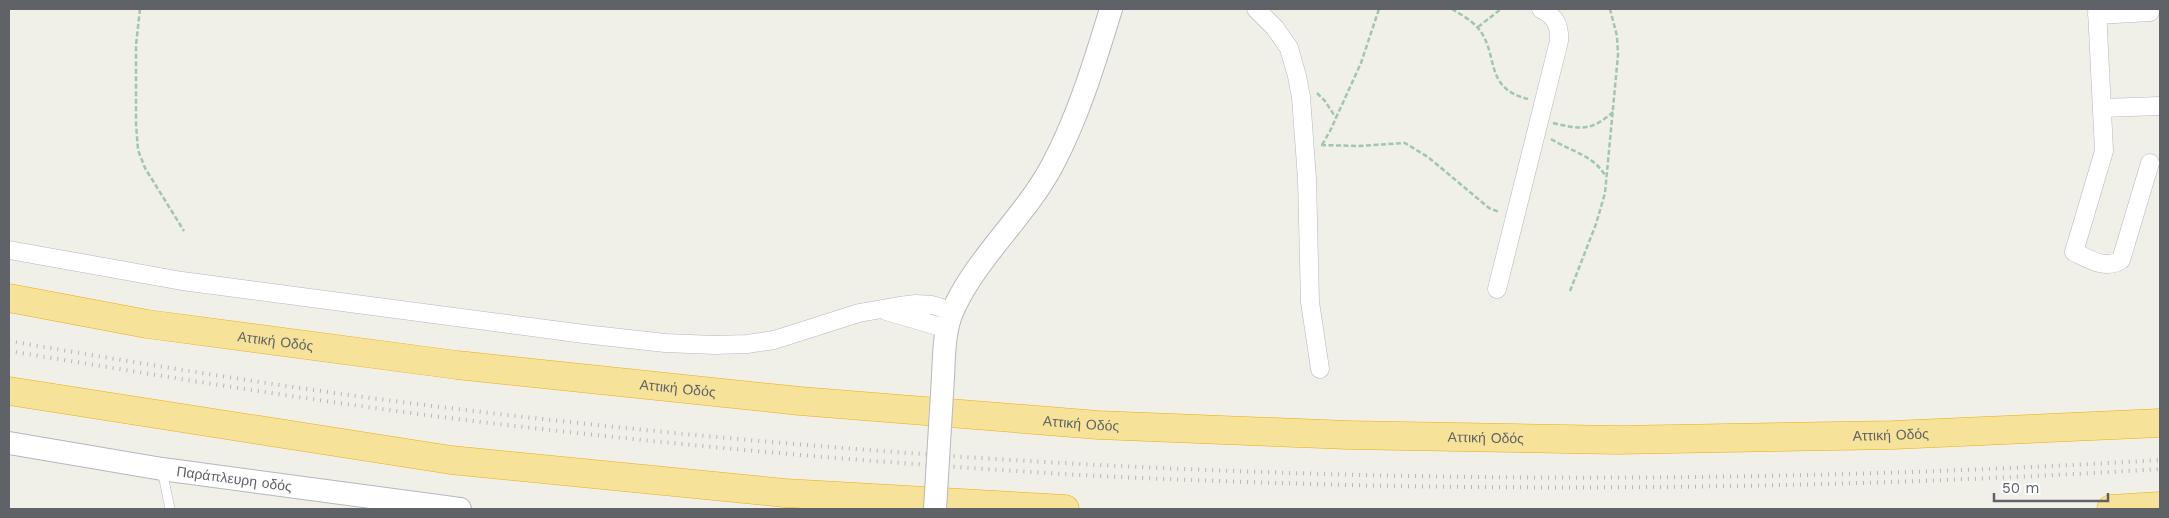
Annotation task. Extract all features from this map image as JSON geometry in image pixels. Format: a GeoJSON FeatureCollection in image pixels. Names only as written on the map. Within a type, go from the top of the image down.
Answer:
{"type":"FeatureCollection","features":[{"type":"Feature","properties":{"kind":"highway","name":"Αττική Οδός"},"geometry":{"type":"LineString","coordinates":[[9,298],[147,324],[457,365],[800,401],[1098,425],[1348,435],[1666,440],[1893,436],[2160,423]]}},
{"type":"Feature","properties":{"kind":"highway"},"geometry":{"type":"LineString","coordinates":[[9,391],[451,460],[785,493],[1065,509]]}},
{"type":"Feature","properties":{"kind":"highway"},"geometry":{"type":"LineString","coordinates":[[2112,509],[2160,506]]}},
{"type":"Feature","properties":{"kind":"street"},"geometry":{"type":"LineString","coordinates":[[935,509],[944,350],[950,320],[974,273],[1042,183],[1054,162],[1083,95],[1111,9]]}},
{"type":"Feature","properties":{"kind":"street"},"geometry":{"type":"LineString","coordinates":[[1256,9],[1275,28],[1291,54],[1313,144],[1310,302],[1320,369]]}},
{"type":"Feature","properties":{"kind":"street"},"geometry":{"type":"LineString","coordinates":[[1497,288],[1559,41],[1560,28],[1554,18],[1541,9]]}},
{"type":"Feature","properties":{"kind":"street"},"geometry":{"type":"LineString","coordinates":[[2150,12],[2097,12],[2104,151],[2074,252],[2100,264],[2114,265],[2121,260],[2150,163]]}},
{"type":"Feature","properties":{"kind":"street"},"geometry":{"type":"LineString","coordinates":[[2102,108],[2160,106]]}},
{"type":"Feature","properties":{"kind":"street"},"geometry":{"type":"LineString","coordinates":[[9,250],[182,281],[584,334],[665,342],[715,345],[748,344],[774,340],[860,313],[884,310],[950,320]]}},
{"type":"Feature","properties":{"kind":"street","name":"Παράπλευρη οδός"},"geometry":{"type":"LineString","coordinates":[[9,443],[162,469],[460,509]]}},
{"type":"Feature","properties":{"kind":"lane"},"geometry":{"type":"LineString","coordinates":[[162,469],[170,509]]}},
{"type":"Feature","properties":{"kind":"path"},"geometry":{"type":"LineString","coordinates":[[140,9],[136,45],[136,124],[138,150],[145,168],[184,232]]}},
{"type":"Feature","properties":{"kind":"path"},"geometry":{"type":"LineString","coordinates":[[1313,144],[1330,131],[1361,63],[1379,9]]}},
{"type":"Feature","properties":{"kind":"path"},"geometry":{"type":"LineString","coordinates":[[1452,9],[1478,27],[1486,44],[1497,78],[1508,91],[1520,97],[1541,117],[1564,147],[1593,160],[1600,166],[1607,179]]}},
{"type":"Feature","properties":{"kind":"path"},"geometry":{"type":"LineString","coordinates":[[1478,27],[1501,9]]}},
{"type":"Feature","properties":{"kind":"path"},"geometry":{"type":"LineString","coordinates":[[1570,292],[1596,224],[1607,179],[1618,55],[1617,36],[1610,9]]}},
{"type":"Feature","properties":{"kind":"path"},"geometry":{"type":"LineString","coordinates":[[1541,117],[1574,128],[1593,127],[1601,123],[1614,111]]}},
{"type":"Feature","properties":{"kind":"path"},"geometry":{"type":"LineString","coordinates":[[1313,144],[1358,146],[1405,143],[1428,156],[1489,208],[1514,218]]}},
{"type":"Feature","properties":{"kind":"railway"},"geometry":{"type":"LineString","coordinates":[[9,341],[228,377],[449,408],[662,432],[876,451],[1090,464],[1303,473],[1517,477],[1731,476],[1946,471],[2160,460]]}},
{"type":"Feature","properties":{"kind":"railway"},"geometry":{"type":"LineString","coordinates":[[9,351],[283,395],[521,427],[813,456],[1071,474],[1347,485],[1652,487],[1957,480],[2160,469]]}}]}
